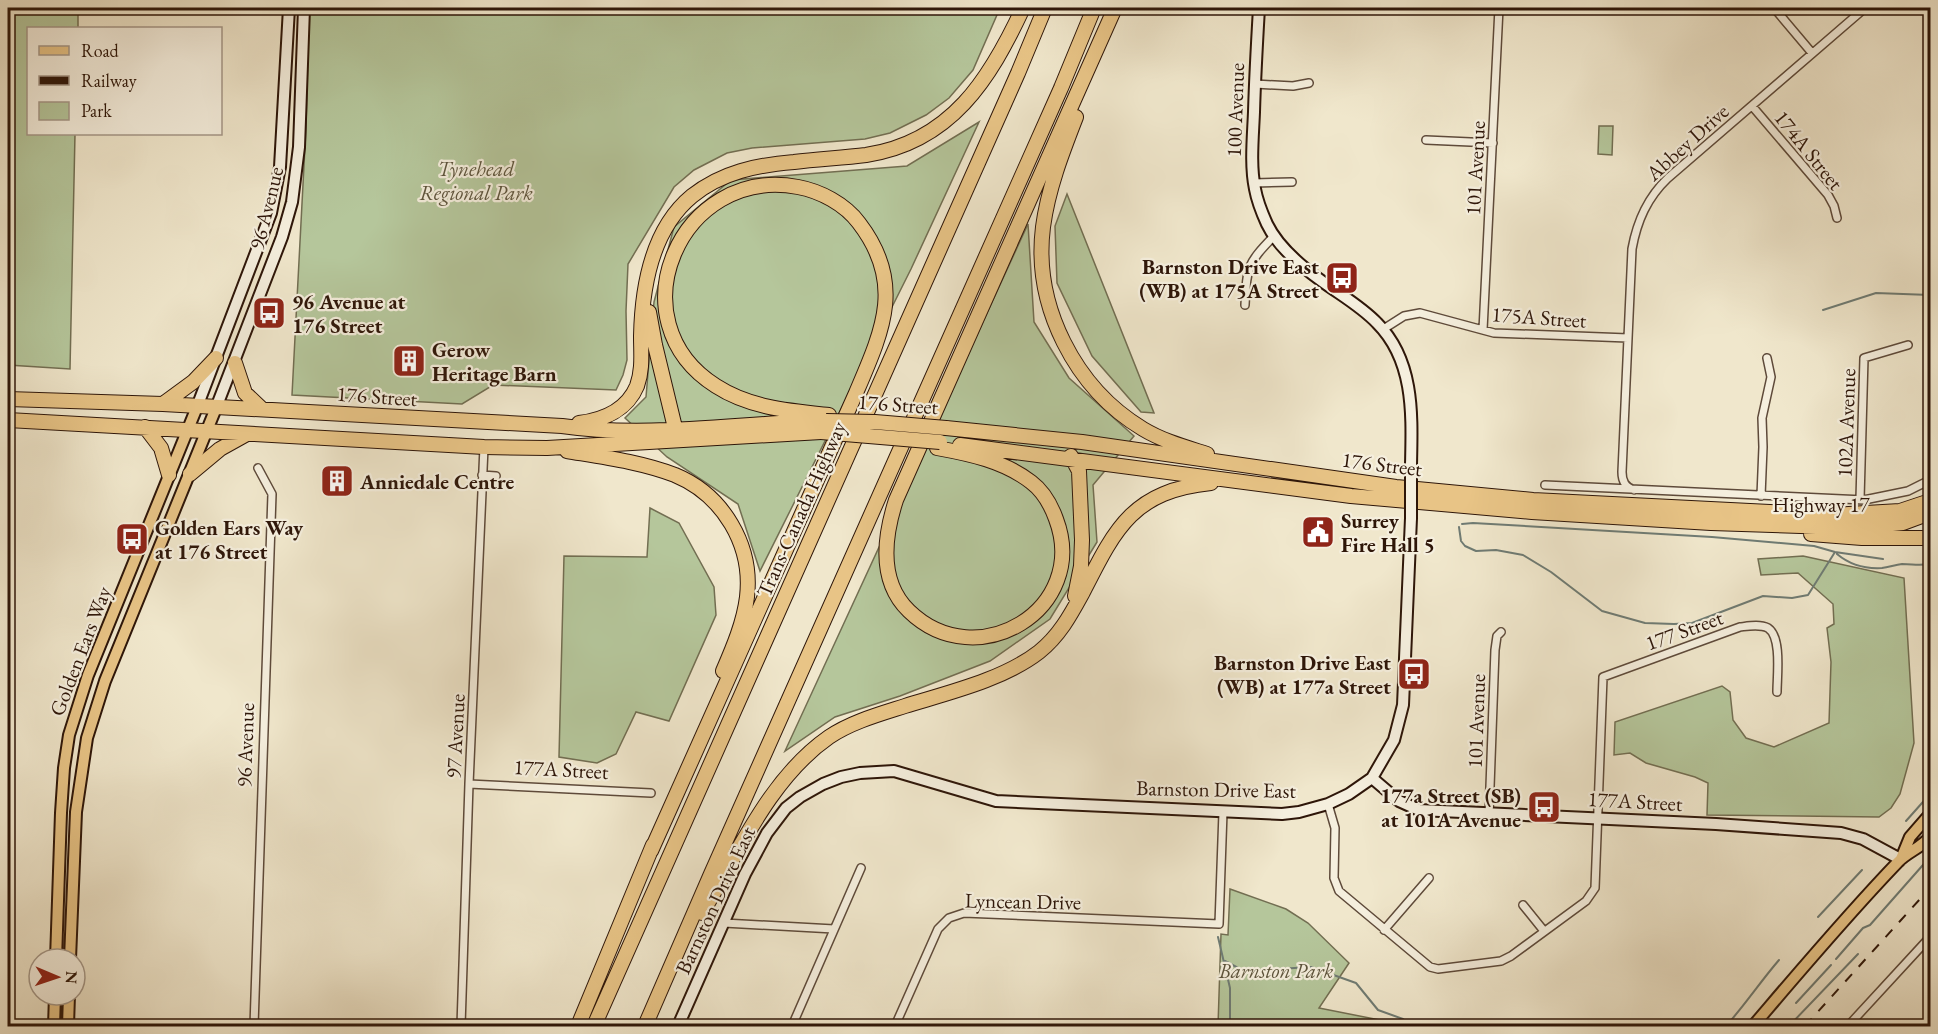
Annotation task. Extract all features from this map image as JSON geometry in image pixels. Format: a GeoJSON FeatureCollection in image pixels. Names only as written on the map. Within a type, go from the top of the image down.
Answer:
{"type":"FeatureCollection","features":[{"type":"Feature","properties":{"kind":"highway"},"geometry":{"type":"LineString","coordinates":[[562,426],[605,417],[622,406],[636,388],[642,369],[641,335],[650,264],[666,226],[691,197],[717,180],[761,165],[867,154],[913,141],[930,132],[958,111],[984,80],[1002,52],[1023,8]]}},
{"type":"Feature","properties":{"kind":"highway","name":"Trans-Canada Highway"},"geometry":{"type":"LineString","coordinates":[[594,1026],[1045,8]]}},
{"type":"Feature","properties":{"kind":"highway"},"geometry":{"type":"LineString","coordinates":[[645,1026],[1095,8]]}},
{"type":"Feature","properties":{"kind":"highway"},"geometry":{"type":"LineString","coordinates":[[938,445],[992,461],[1020,475],[1041,492],[1058,524],[1061,537],[1061,565],[1053,589],[1039,609],[1022,623],[1001,634],[977,638],[954,637],[930,627],[912,614],[898,597],[890,577],[886,552],[888,525],[896,500],[1116,8]]}},
{"type":"Feature","properties":{"kind":"highway"},"geometry":{"type":"LineString","coordinates":[[1116,8],[1058,165],[1045,215],[1042,254],[1045,287],[1053,318],[1078,369],[1119,411],[1144,430],[1172,443],[1238,465]]}},
{"type":"Feature","properties":{"kind":"highway"},"geometry":{"type":"LineString","coordinates":[[651,851],[856,393],[870,360],[885,311],[885,278],[878,252],[860,224],[847,210],[822,194],[805,188],[784,184],[744,189],[706,209],[688,227],[677,244],[669,267],[665,289],[672,335],[692,366],[730,394],[826,423]]}},
{"type":"Feature","properties":{"kind":"highway"},"geometry":{"type":"LineString","coordinates":[[646,289],[650,323],[676,434]]}},
{"type":"Feature","properties":{"kind":"highway"},"geometry":{"type":"LineString","coordinates":[[163,404],[193,382],[216,358]]}},
{"type":"Feature","properties":{"kind":"highway"},"geometry":{"type":"LineString","coordinates":[[235,363],[245,393],[261,409]]}},
{"type":"Feature","properties":{"kind":"highway","name":"176 Street"},"geometry":{"type":"LineString","coordinates":[[8,399],[261,409],[676,434]]}},
{"type":"Feature","properties":{"kind":"highway","name":"176 Street"},"geometry":{"type":"LineString","coordinates":[[8,420],[484,447],[547,448],[676,434],[826,423],[875,422],[1082,442],[1331,479],[1456,494],[1711,508]]}},
{"type":"Feature","properties":{"kind":"highway","name":"176 Street"},"geometry":{"type":"LineString","coordinates":[[826,423],[938,445],[1074,460],[1236,482],[1436,504],[1711,523]]}},
{"type":"Feature","properties":{"kind":"highway"},"geometry":{"type":"LineString","coordinates":[[145,427],[161,448],[169,475]]}},
{"type":"Feature","properties":{"kind":"highway"},"geometry":{"type":"LineString","coordinates":[[962,429],[1064,451],[1074,460],[1080,477],[1082,549],[1078,586],[1067,622]]}},
{"type":"Feature","properties":{"kind":"highway"},"geometry":{"type":"LineString","coordinates":[[190,474],[220,449],[248,433]]}},
{"type":"Feature","properties":{"kind":"highway"},"geometry":{"type":"LineString","coordinates":[[547,448],[642,465],[675,475],[703,491],[723,512],[739,538],[745,556],[748,578],[743,616],[727,662],[578,1026]]}},
{"type":"Feature","properties":{"kind":"highway"},"geometry":{"type":"LineString","coordinates":[[676,959],[774,792],[791,770],[811,752],[830,736],[870,718],[981,681],[1025,661],[1053,639],[1067,622],[1119,526],[1137,508],[1175,489],[1194,485],[1236,482]]}},
{"type":"Feature","properties":{"kind":"highway","name":"Highway 17"},"geometry":{"type":"LineString","coordinates":[[1711,508],[1859,515],[1900,511],[1930,501]]}},
{"type":"Feature","properties":{"kind":"highway","name":"Highway 17"},"geometry":{"type":"LineString","coordinates":[[1711,523],[1860,527],[1903,523],[1930,513]]}},
{"type":"Feature","properties":{"kind":"highway"},"geometry":{"type":"LineString","coordinates":[[1711,523],[1830,536],[1930,538]]}},
{"type":"Feature","properties":{"kind":"main road","name":"Golden Ears Way"},"geometry":{"type":"LineString","coordinates":[[56,947],[61,813],[69,735],[88,675],[197,407]]}},
{"type":"Feature","properties":{"kind":"main road","name":"Golden Ears Way"},"geometry":{"type":"LineString","coordinates":[[70,947],[76,812],[87,738],[105,681],[216,408]]}},
{"type":"Feature","properties":{"kind":"main road"},"geometry":{"type":"LineString","coordinates":[[1900,859],[1910,837],[1930,814]]}},
{"type":"Feature","properties":{"kind":"main road"},"geometry":{"type":"LineString","coordinates":[[1753,1026],[1900,859],[1923,845],[1930,837]]}},
{"type":"Feature","properties":{"kind":"main road"},"geometry":{"type":"LineString","coordinates":[[54,1026],[55,1007]]}},
{"type":"Feature","properties":{"kind":"main road"},"geometry":{"type":"LineString","coordinates":[[68,1026],[69,1007]]}},
{"type":"Feature","properties":{"kind":"street","name":"96 Avenue"},"geometry":{"type":"LineString","coordinates":[[197,407],[266,233],[271,213],[281,157],[290,8]]}},
{"type":"Feature","properties":{"kind":"street","name":"96 Avenue"},"geometry":{"type":"LineString","coordinates":[[216,408],[282,237],[292,202],[299,147],[304,8]]}},
{"type":"Feature","properties":{"kind":"street","name":"100 Avenue"},"geometry":{"type":"LineString","coordinates":[[1259,8],[1253,138],[1254,183],[1263,213]]}},
{"type":"Feature","properties":{"kind":"street","name":"101 Avenue"},"geometry":{"type":"LineString","coordinates":[[1484,330],[1499,8]]}},
{"type":"Feature","properties":{"kind":"street"},"geometry":{"type":"LineString","coordinates":[[1774,8],[1812,53]]}},
{"type":"Feature","properties":{"kind":"street","name":"Abbey Drive"},"geometry":{"type":"LineString","coordinates":[[1634,490],[1627,487],[1622,472],[1632,249],[1638,225],[1650,199],[1668,178],[1865,8]]}},
{"type":"Feature","properties":{"kind":"street"},"geometry":{"type":"LineString","coordinates":[[1255,84],[1293,86],[1309,83]]}},
{"type":"Feature","properties":{"kind":"street","name":"174A Street"},"geometry":{"type":"LineString","coordinates":[[1752,106],[1828,195],[1834,206],[1836,218]]}},
{"type":"Feature","properties":{"kind":"street"},"geometry":{"type":"LineString","coordinates":[[1426,140],[1492,143]]}},
{"type":"Feature","properties":{"kind":"street"},"geometry":{"type":"LineString","coordinates":[[1254,183],[1292,182]]}},
{"type":"Feature","properties":{"kind":"street","name":"Barnston Drive East"},"geometry":{"type":"LineString","coordinates":[[678,1026],[723,923],[767,833],[786,808],[823,784],[860,772],[894,771],[996,801],[1282,814],[1328,804],[1372,778],[1394,740],[1403,705],[1411,518],[1412,414],[1409,388],[1398,355],[1378,324],[1313,275],[1274,236],[1263,213]]}},
{"type":"Feature","properties":{"kind":"street"},"geometry":{"type":"LineString","coordinates":[[1245,305],[1246,275],[1250,264],[1274,236]]}},
{"type":"Feature","properties":{"kind":"street","name":"175A Street"},"geometry":{"type":"LineString","coordinates":[[1382,330],[1404,316],[1420,313],[1494,333],[1628,338]]}},
{"type":"Feature","properties":{"kind":"street","name":"102A Avenue"},"geometry":{"type":"LineString","coordinates":[[1860,499],[1864,358],[1908,345]]}},
{"type":"Feature","properties":{"kind":"street"},"geometry":{"type":"LineString","coordinates":[[1761,496],[1763,447],[1761,418],[1772,377],[1767,358]]}},
{"type":"Feature","properties":{"kind":"street","name":"97 Avenue"},"geometry":{"type":"LineString","coordinates":[[462,1026],[484,447]]}},
{"type":"Feature","properties":{"kind":"street","name":"96 Avenue"},"geometry":{"type":"LineString","coordinates":[[254,1026],[272,494],[258,468]]}},
{"type":"Feature","properties":{"kind":"street"},"geometry":{"type":"LineString","coordinates":[[482,475],[496,476]]}},
{"type":"Feature","properties":{"kind":"street"},"geometry":{"type":"LineString","coordinates":[[1545,485],[1873,499],[1908,491],[1930,480]]}},
{"type":"Feature","properties":{"kind":"street","name":"177 Street"},"geometry":{"type":"LineString","coordinates":[[1598,819],[1603,677],[1740,627],[1756,625],[1767,627],[1775,635],[1777,692]]}},
{"type":"Feature","properties":{"kind":"street","name":"101 Avenue"},"geometry":{"type":"LineString","coordinates":[[1489,814],[1495,651],[1497,636],[1501,632]]}},
{"type":"Feature","properties":{"kind":"street","name":"177A Street"},"geometry":{"type":"LineString","coordinates":[[1372,778],[1399,801],[1419,810],[1841,832],[1863,838],[1900,859]]}},
{"type":"Feature","properties":{"kind":"street","name":"177A Street"},"geometry":{"type":"LineString","coordinates":[[470,784],[651,793]]}},
{"type":"Feature","properties":{"kind":"street"},"geometry":{"type":"LineString","coordinates":[[1328,804],[1335,828],[1334,878],[1339,891],[1430,967],[1438,969],[1504,960],[1586,901],[1597,879],[1598,819]]}},
{"type":"Feature","properties":{"kind":"street","name":"Lyncean Drive"},"geometry":{"type":"LineString","coordinates":[[895,1026],[938,928],[949,918],[964,914],[1219,924],[1223,812]]}},
{"type":"Feature","properties":{"kind":"street"},"geometry":{"type":"LineString","coordinates":[[792,1026],[861,868]]}},
{"type":"Feature","properties":{"kind":"street"},"geometry":{"type":"LineString","coordinates":[[1384,930],[1429,878]]}},
{"type":"Feature","properties":{"kind":"street"},"geometry":{"type":"LineString","coordinates":[[1523,905],[1544,931]]}},
{"type":"Feature","properties":{"kind":"street"},"geometry":{"type":"LineString","coordinates":[[723,923],[834,929]]}},
{"type":"Feature","properties":{"kind":"street"},"geometry":{"type":"LineString","coordinates":[[1848,1026],[1930,937]]}},
{"type":"Feature","properties":{"kind":"green space"},"geometry":{"type":"Polygon","coordinates":[[[8,8],[78,8],[78,27],[27,27],[27,135],[75,135],[70,369],[8,365],[8,8]]]}},
{"type":"Feature","properties":{"kind":"green space","name":"Tynehead Regional Park"},"geometry":{"type":"Polygon","coordinates":[[[309,8],[1000,8],[973,70],[949,98],[926,115],[890,133],[865,139],[752,148],[727,153],[694,170],[674,187],[628,264],[627,360],[616,390],[493,385],[462,404],[292,395],[306,127],[309,8]]]}},
{"type":"Feature","properties":{"kind":"green space"},"geometry":{"type":"Polygon","coordinates":[[[979,122],[911,269],[760,571],[738,504],[667,457],[625,418],[646,397],[654,302],[674,227],[731,180],[907,166],[979,122]]]}},
{"type":"Feature","properties":{"kind":"green space"},"geometry":{"type":"Polygon","coordinates":[[[1599,126],[1613,126],[1612,155],[1598,154],[1599,126]]]}},
{"type":"Feature","properties":{"kind":"green space"},"geometry":{"type":"Polygon","coordinates":[[[1067,194],[1154,413],[1141,412],[1092,356],[1057,283],[1055,226],[1067,194]]]}},
{"type":"Feature","properties":{"kind":"green space"},"geometry":{"type":"Polygon","coordinates":[[[1028,224],[1034,322],[1069,378],[1134,436],[1093,485],[1097,542],[1050,619],[990,661],[900,696],[835,717],[785,751],[1028,224]]]}},
{"type":"Feature","properties":{"kind":"green space"},"geometry":{"type":"Polygon","coordinates":[[[650,508],[679,523],[714,587],[716,615],[669,721],[636,712],[616,754],[597,763],[559,757],[564,556],[647,557],[650,508]]]}},
{"type":"Feature","properties":{"kind":"green space"},"geometry":{"type":"Polygon","coordinates":[[[1803,556],[1904,578],[1914,743],[1900,794],[1891,808],[1879,817],[1707,815],[1708,783],[1646,763],[1630,753],[1614,755],[1615,722],[1722,686],[1730,692],[1733,720],[1746,738],[1774,747],[1829,723],[1831,662],[1827,628],[1834,624],[1833,604],[1798,573],[1761,575],[1758,559],[1803,556]]]}},
{"type":"Feature","properties":{"kind":"green space","name":"Barnston Park"},"geometry":{"type":"Polygon","coordinates":[[[1230,889],[1286,909],[1308,923],[1349,963],[1319,1008],[1410,1026],[1248,1026],[1240,1024],[1218,1026],[1221,934],[1228,935],[1230,889]]]}},
{"type":"Feature","properties":{"kind":"waterway"},"geometry":{"type":"LineString","coordinates":[[1823,310],[1876,293],[1930,295]]}},
{"type":"Feature","properties":{"kind":"waterway"},"geometry":{"type":"LineString","coordinates":[[1462,524],[1712,537],[1814,546],[1835,552],[1883,559]]}},
{"type":"Feature","properties":{"kind":"waterway"},"geometry":{"type":"LineString","coordinates":[[1459,527],[1461,541],[1465,546],[1476,551],[1496,550],[1523,555],[1551,572],[1602,611],[1645,623],[1692,623],[1763,596],[1792,598],[1808,595],[1835,552]]}},
{"type":"Feature","properties":{"kind":"waterway"},"geometry":{"type":"LineString","coordinates":[[1919,532],[1930,530]]}},
{"type":"Feature","properties":{"kind":"waterway"},"geometry":{"type":"LineString","coordinates":[[1837,554],[1852,564],[1870,568],[1902,564],[1930,564]]}},
{"type":"Feature","properties":{"kind":"waterway"},"geometry":{"type":"LineString","coordinates":[[1906,821],[1930,794]]}},
{"type":"Feature","properties":{"kind":"waterway"},"geometry":{"type":"LineString","coordinates":[[1836,959],[1863,928],[1870,925],[1930,857]]}},
{"type":"Feature","properties":{"kind":"waterway"},"geometry":{"type":"LineString","coordinates":[[1818,917],[1862,870]]}},
{"type":"Feature","properties":{"kind":"waterway"},"geometry":{"type":"LineString","coordinates":[[1218,937],[1230,988],[1230,1026]]}},
{"type":"Feature","properties":{"kind":"waterway"},"geometry":{"type":"LineString","coordinates":[[1789,1026],[1858,954]]}},
{"type":"Feature","properties":{"kind":"waterway"},"geometry":{"type":"LineString","coordinates":[[1726,1026],[1779,960]]}},
{"type":"Feature","properties":{"kind":"waterway"},"geometry":{"type":"LineString","coordinates":[[1225,961],[1244,971],[1311,967],[1356,983],[1378,1010],[1403,1019],[1411,1026]]}},
{"type":"Feature","properties":{"kind":"waterway"},"geometry":{"type":"LineString","coordinates":[[1796,1003],[1831,965]]}},
{"type":"Feature","properties":{"kind":"railway"},"geometry":{"type":"LineString","coordinates":[[1805,1026],[1930,888]]}},
{"type":"Feature","properties":{"kind":"place","name":"Barnston Drive East (WB) at 175A Street"},"geometry":{"type":"Point","coordinates":[1342,278]}},
{"type":"Feature","properties":{"kind":"place","name":"96 Avenue at 176 Street"},"geometry":{"type":"Point","coordinates":[269,313]}},
{"type":"Feature","properties":{"kind":"place","name":"Gerow Heritage Barn"},"geometry":{"type":"Point","coordinates":[409,361]}},
{"type":"Feature","properties":{"kind":"place","name":"Anniedale Centre"},"geometry":{"type":"Point","coordinates":[337,481]}},
{"type":"Feature","properties":{"kind":"place","name":"Surrey Fire Hall 5"},"geometry":{"type":"Point","coordinates":[1318,532]}},
{"type":"Feature","properties":{"kind":"place","name":"Golden Ears Way at 176 Street"},"geometry":{"type":"Point","coordinates":[132,539]}},
{"type":"Feature","properties":{"kind":"place","name":"Barnston Drive East (WB) at 177a Street"},"geometry":{"type":"Point","coordinates":[1414,674]}},
{"type":"Feature","properties":{"kind":"place","name":"177a Street (SB) at 101A Avenue"},"geometry":{"type":"Point","coordinates":[1544,807]}}]}
